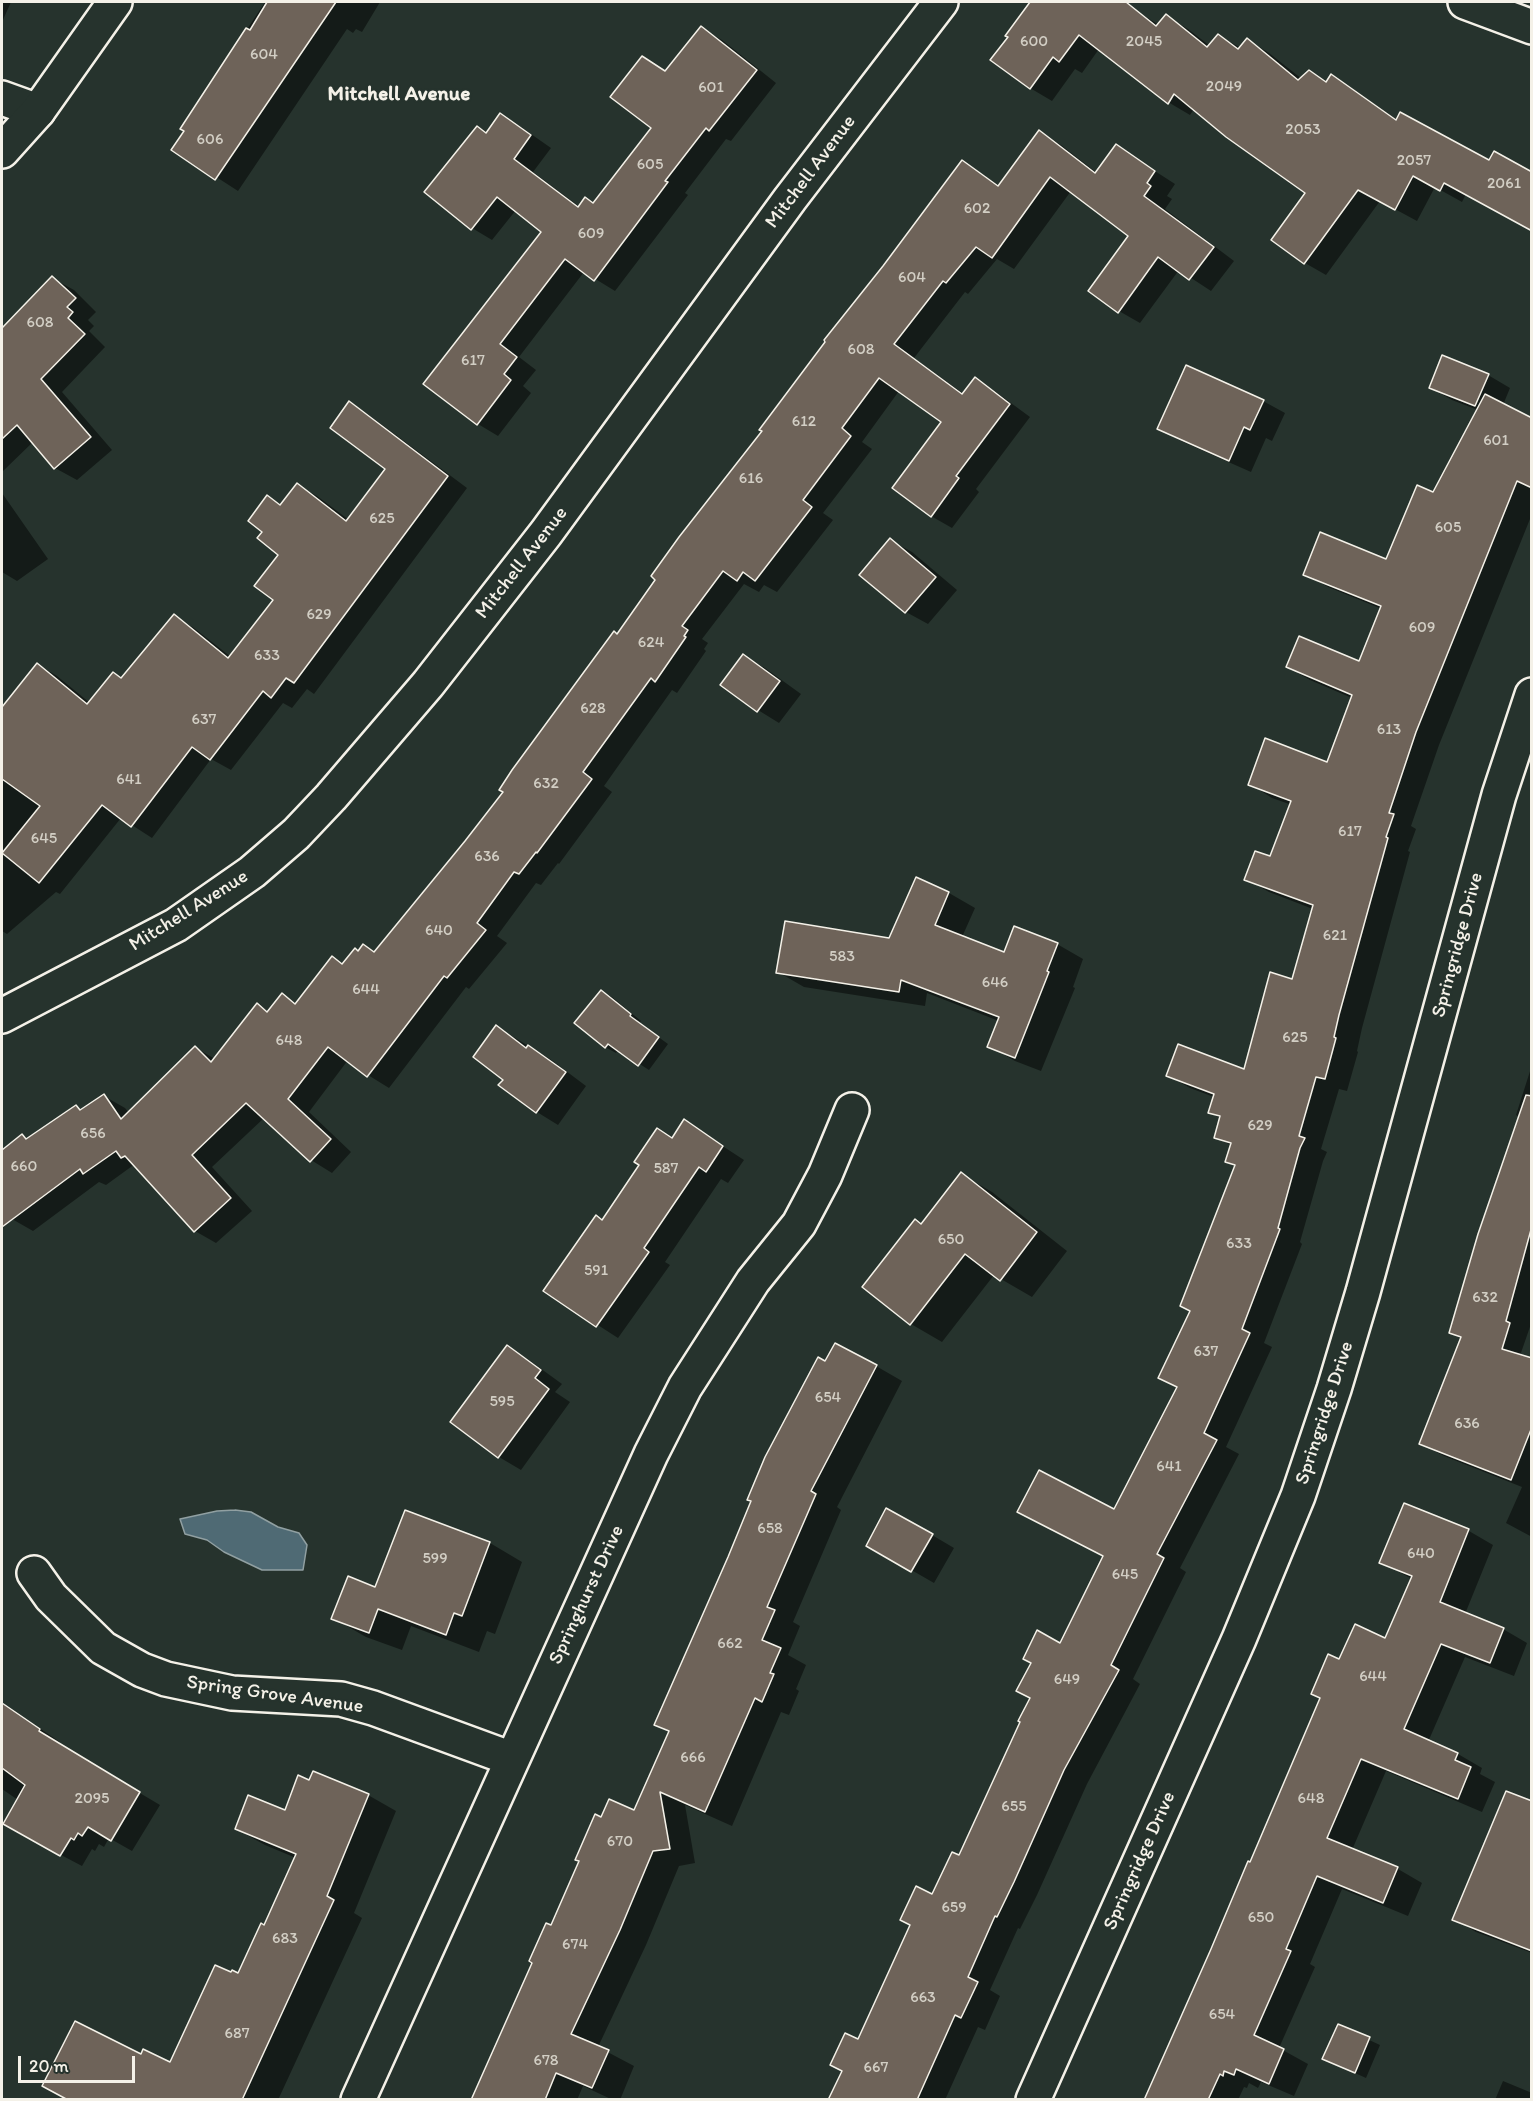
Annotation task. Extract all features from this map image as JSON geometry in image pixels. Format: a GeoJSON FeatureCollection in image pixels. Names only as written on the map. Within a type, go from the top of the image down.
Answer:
{"type":"FeatureCollection","features":[{"type":"Feature","properties":{"kind":"street"},"geometry":{"type":"LineString","coordinates":[[2,151],[38,111],[115,2]]}},
{"type":"Feature","properties":{"kind":"street","name":"Mitchell Avenue"},"geometry":{"type":"LineString","coordinates":[[2,1016],[176,925],[252,872],[296,834],[331,797],[428,684],[546,534],[790,199],[941,2]]}},
{"type":"Feature","properties":{"kind":"street"},"geometry":{"type":"LineString","coordinates":[[1465,2],[1532,27]]}},
{"type":"Feature","properties":{"kind":"street"},"geometry":{"type":"LineString","coordinates":[[2,98],[38,111]]}},
{"type":"Feature","properties":{"kind":"street","name":"Springridge Drive"},"geometry":{"type":"LineString","coordinates":[[1033,2100],[1239,1639],[1298,1496],[1334,1389],[1363,1292],[1496,806],[1532,695]]}},
{"type":"Feature","properties":{"kind":"street","name":"Springhurst Drive"},"geometry":{"type":"LineString","coordinates":[[358,2100],[651,1454],[686,1387],[753,1281],[799,1224],[825,1175],[852,1110]]}},
{"type":"Feature","properties":{"kind":"street","name":"Spring Grove Avenue"},"geometry":{"type":"LineString","coordinates":[[34,1573],[51,1597],[103,1648],[142,1670],[166,1679],[232,1693],[341,1699],[373,1708],[512,1759]]}},
{"type":"Feature","properties":{"kind":"water"},"geometry":{"type":"Polygon","coordinates":[[[217,1511],[251,1512],[278,1527],[299,1533],[307,1545],[303,1570],[262,1570],[224,1552],[207,1540],[185,1534],[180,1519],[217,1511]]]}},
{"type":"Feature","properties":{"kind":"building"},"geometry":{"type":"Polygon","coordinates":[[[267,2],[336,2],[215,180],[171,150],[184,131],[180,129],[246,28],[250,30],[267,2]]]}},
{"type":"Feature","properties":{"kind":"building"},"geometry":{"type":"Polygon","coordinates":[[[1030,2],[1126,2],[1156,26],[1166,14],[1207,47],[1218,34],[1238,49],[1247,38],[1298,80],[1309,70],[1326,82],[1331,74],[1396,120],[1400,112],[1489,160],[1494,151],[1532,172],[1532,231],[1444,183],[1440,191],[1413,176],[1395,210],[1358,190],[1304,264],[1271,240],[1305,193],[1226,137],[1174,94],[1168,104],[1079,35],[1059,62],[1053,57],[1030,89],[990,60],[1030,2]]]}},
{"type":"Feature","properties":{"kind":"building"},"geometry":{"type":"Polygon","coordinates":[[[701,26],[757,70],[709,131],[706,128],[665,181],[668,182],[594,281],[565,259],[500,344],[517,357],[504,374],[511,380],[477,425],[423,384],[541,232],[497,197],[471,230],[424,192],[477,126],[486,133],[500,113],[531,135],[514,159],[578,207],[585,197],[593,203],[651,128],[610,97],[642,56],[665,71],[701,26]]]}},
{"type":"Feature","properties":{"kind":"building"},"geometry":{"type":"Polygon","coordinates":[[[1039,130],[1095,173],[1116,144],[1155,171],[1147,183],[1151,186],[1144,196],[1214,247],[1189,280],[1158,257],[1118,313],[1088,291],[1128,236],[1050,177],[992,258],[976,247],[946,283],[943,281],[894,344],[962,394],[975,377],[1010,404],[956,476],[959,478],[931,517],[892,488],[941,422],[879,378],[842,428],[851,436],[803,500],[812,507],[755,581],[743,572],[737,581],[723,571],[682,626],[688,630],[684,636],[686,637],[655,682],[651,678],[583,772],[592,779],[537,853],[519,874],[514,872],[477,923],[486,930],[447,978],[444,976],[367,1077],[328,1047],[288,1099],[331,1139],[310,1162],[246,1103],[192,1155],[231,1198],[194,1232],[125,1156],[121,1158],[116,1151],[83,1174],[80,1169],[2,1227],[2,1150],[22,1134],[26,1139],[76,1105],[80,1110],[104,1094],[121,1119],[195,1046],[211,1062],[257,1003],[267,1012],[282,993],[295,1004],[332,956],[342,964],[355,948],[358,951],[363,944],[374,952],[503,792],[499,790],[512,770],[614,631],[617,634],[655,580],[651,576],[679,537],[762,431],[759,430],[825,342],[824,340],[962,160],[998,186],[1039,130]]]}},
{"type":"Feature","properties":{"kind":"building"},"geometry":{"type":"Polygon","coordinates":[[[52,276],[76,298],[67,307],[73,312],[68,318],[85,334],[41,379],[91,437],[54,469],[17,425],[2,439],[2,328],[52,276]]]}},
{"type":"Feature","properties":{"kind":"building"},"geometry":{"type":"Polygon","coordinates":[[[1442,355],[1489,374],[1475,406],[1429,388],[1442,355]]]}},
{"type":"Feature","properties":{"kind":"building"},"geometry":{"type":"Polygon","coordinates":[[[1186,365],[1264,400],[1250,430],[1244,427],[1229,461],[1157,429],[1186,365]]]}},
{"type":"Feature","properties":{"kind":"building"},"geometry":{"type":"Polygon","coordinates":[[[1485,394],[1532,418],[1532,488],[1517,481],[1416,732],[1389,813],[1394,814],[1339,1015],[1334,1037],[1336,1038],[1325,1079],[1316,1077],[1299,1136],[1305,1138],[1300,1148],[1278,1228],[1280,1229],[1242,1329],[1250,1333],[1204,1433],[1217,1440],[1157,1554],[1164,1558],[1111,1665],[1119,1670],[1064,1770],[1014,1882],[997,1917],[995,1916],[968,1977],[978,1982],[961,2018],[955,2015],[917,2100],[828,2100],[842,2071],[830,2065],[845,2033],[858,2039],[910,1925],[900,1920],[916,1886],[932,1894],[952,1852],[959,1855],[1020,1722],[1018,1721],[1030,1698],[1016,1691],[1031,1663],[1023,1659],[1037,1630],[1060,1643],[1103,1556],[1017,1512],[1039,1470],[1114,1509],[1177,1387],[1158,1378],[1190,1311],[1180,1306],[1235,1165],[1225,1162],[1231,1143],[1214,1138],[1220,1116],[1208,1113],[1214,1094],[1166,1076],[1178,1044],[1244,1069],[1270,972],[1292,979],[1313,905],[1244,880],[1255,851],[1270,856],[1291,801],[1248,785],[1265,738],[1327,762],[1352,695],[1286,667],[1299,636],[1359,661],[1381,606],[1303,575],[1320,532],[1386,559],[1417,485],[1433,492],[1485,394]]]}},
{"type":"Feature","properties":{"kind":"building"},"geometry":{"type":"Polygon","coordinates":[[[349,401],[448,476],[294,683],[286,678],[271,698],[263,691],[210,760],[192,747],[131,827],[102,805],[39,883],[2,853],[40,806],[2,779],[2,707],[37,663],[87,704],[113,672],[121,678],[174,614],[228,658],[273,600],[254,586],[278,555],[257,538],[262,532],[248,521],[267,495],[280,505],[297,483],[346,521],[385,469],[330,428],[349,401]]]}},
{"type":"Feature","properties":{"kind":"building"},"geometry":{"type":"Polygon","coordinates":[[[890,538],[936,577],[905,613],[859,575],[890,538]]]}},
{"type":"Feature","properties":{"kind":"building"},"geometry":{"type":"Polygon","coordinates":[[[743,654],[780,681],[757,712],[720,685],[743,654]]]}},
{"type":"Feature","properties":{"kind":"building"},"geometry":{"type":"Polygon","coordinates":[[[916,877],[949,892],[935,925],[1004,952],[1014,926],[1058,943],[1015,1058],[987,1047],[999,1017],[901,980],[899,992],[776,973],[785,921],[889,938],[916,877]]]}},
{"type":"Feature","properties":{"kind":"building"},"geometry":{"type":"Polygon","coordinates":[[[601,990],[631,1014],[630,1016],[659,1037],[638,1066],[608,1044],[605,1048],[574,1023],[601,990]]]}},
{"type":"Feature","properties":{"kind":"building"},"geometry":{"type":"Polygon","coordinates":[[[496,1025],[526,1048],[528,1045],[566,1072],[536,1113],[498,1085],[503,1080],[473,1057],[496,1025]]]}},
{"type":"Feature","properties":{"kind":"building"},"geometry":{"type":"Polygon","coordinates":[[[1526,1095],[1532,1096],[1532,1226],[1506,1321],[1510,1323],[1502,1349],[1532,1358],[1532,1427],[1511,1480],[1419,1444],[1461,1337],[1449,1333],[1478,1234],[1526,1095]]]}},
{"type":"Feature","properties":{"kind":"building"},"geometry":{"type":"Polygon","coordinates":[[[684,1119],[723,1146],[706,1172],[699,1167],[644,1248],[649,1252],[596,1327],[543,1291],[596,1215],[602,1220],[639,1165],[634,1162],[657,1128],[672,1138],[684,1119]]]}},
{"type":"Feature","properties":{"kind":"building"},"geometry":{"type":"Polygon","coordinates":[[[961,1172],[1037,1232],[1000,1281],[965,1254],[910,1325],[862,1287],[915,1219],[921,1224],[961,1172]]]}},
{"type":"Feature","properties":{"kind":"building"},"geometry":{"type":"Polygon","coordinates":[[[835,1343],[877,1365],[811,1491],[816,1494],[767,1607],[775,1610],[762,1640],[781,1648],[770,1673],[774,1674],[762,1702],[755,1698],[705,1812],[660,1792],[670,1849],[653,1851],[620,1930],[571,2034],[609,2050],[592,2088],[556,2073],[545,2100],[471,2100],[532,1963],[529,1961],[546,1923],[551,1925],[579,1861],[575,1860],[595,1814],[601,1817],[609,1799],[634,1810],[669,1731],[654,1725],[728,1557],[751,1501],[747,1500],[765,1457],[818,1357],[825,1361],[835,1343]]]}},
{"type":"Feature","properties":{"kind":"building"},"geometry":{"type":"Polygon","coordinates":[[[507,1345],[541,1370],[535,1378],[549,1389],[498,1458],[450,1422],[507,1345]]]}},
{"type":"Feature","properties":{"kind":"building"},"geometry":{"type":"Polygon","coordinates":[[[1404,1503],[1469,1529],[1440,1602],[1504,1628],[1490,1663],[1441,1644],[1404,1729],[1458,1753],[1455,1760],[1471,1767],[1458,1799],[1361,1759],[1327,1838],[1398,1867],[1383,1903],[1317,1876],[1286,1949],[1291,1951],[1254,2035],[1284,2049],[1269,2084],[1236,2069],[1234,2075],[1224,2071],[1223,2076],[1220,2074],[1208,2100],[1144,2100],[1320,1698],[1311,1694],[1328,1654],[1339,1659],[1355,1624],[1385,1638],[1412,1576],[1379,1563],[1404,1503]]]}},
{"type":"Feature","properties":{"kind":"building"},"geometry":{"type":"Polygon","coordinates":[[[886,1508],[933,1534],[911,1572],[866,1546],[886,1508]]]}},
{"type":"Feature","properties":{"kind":"building"},"geometry":{"type":"Polygon","coordinates":[[[405,1510],[490,1542],[462,1616],[454,1613],[446,1635],[378,1609],[369,1633],[331,1619],[348,1576],[375,1587],[405,1510]]]}},
{"type":"Feature","properties":{"kind":"building"},"geometry":{"type":"Polygon","coordinates":[[[2,1703],[40,1729],[39,1731],[140,1792],[111,1841],[88,1827],[82,1836],[78,1833],[74,1840],[71,1838],[60,1856],[3,1824],[25,1785],[2,1768],[2,1703]]]}},
{"type":"Feature","properties":{"kind":"building"},"geometry":{"type":"Polygon","coordinates":[[[313,1771],[369,1794],[327,1896],[334,1900],[242,2100],[68,2100],[42,2086],[75,2021],[141,2054],[143,2049],[170,2062],[215,1965],[238,1973],[261,1923],[264,1925],[296,1854],[235,1829],[248,1795],[285,1810],[298,1775],[309,1780],[313,1771]]]}},
{"type":"Feature","properties":{"kind":"building"},"geometry":{"type":"Polygon","coordinates":[[[1506,1791],[1532,1801],[1532,1951],[1452,1920],[1506,1791]]]}},
{"type":"Feature","properties":{"kind":"building"},"geometry":{"type":"Polygon","coordinates":[[[1338,2024],[1370,2037],[1355,2073],[1322,2059],[1338,2024]]]}},
{"type":"Feature","properties":{"kind":"district","name":"Mitchell Avenue"},"geometry":{"type":"Point","coordinates":[399,95]}}]}
